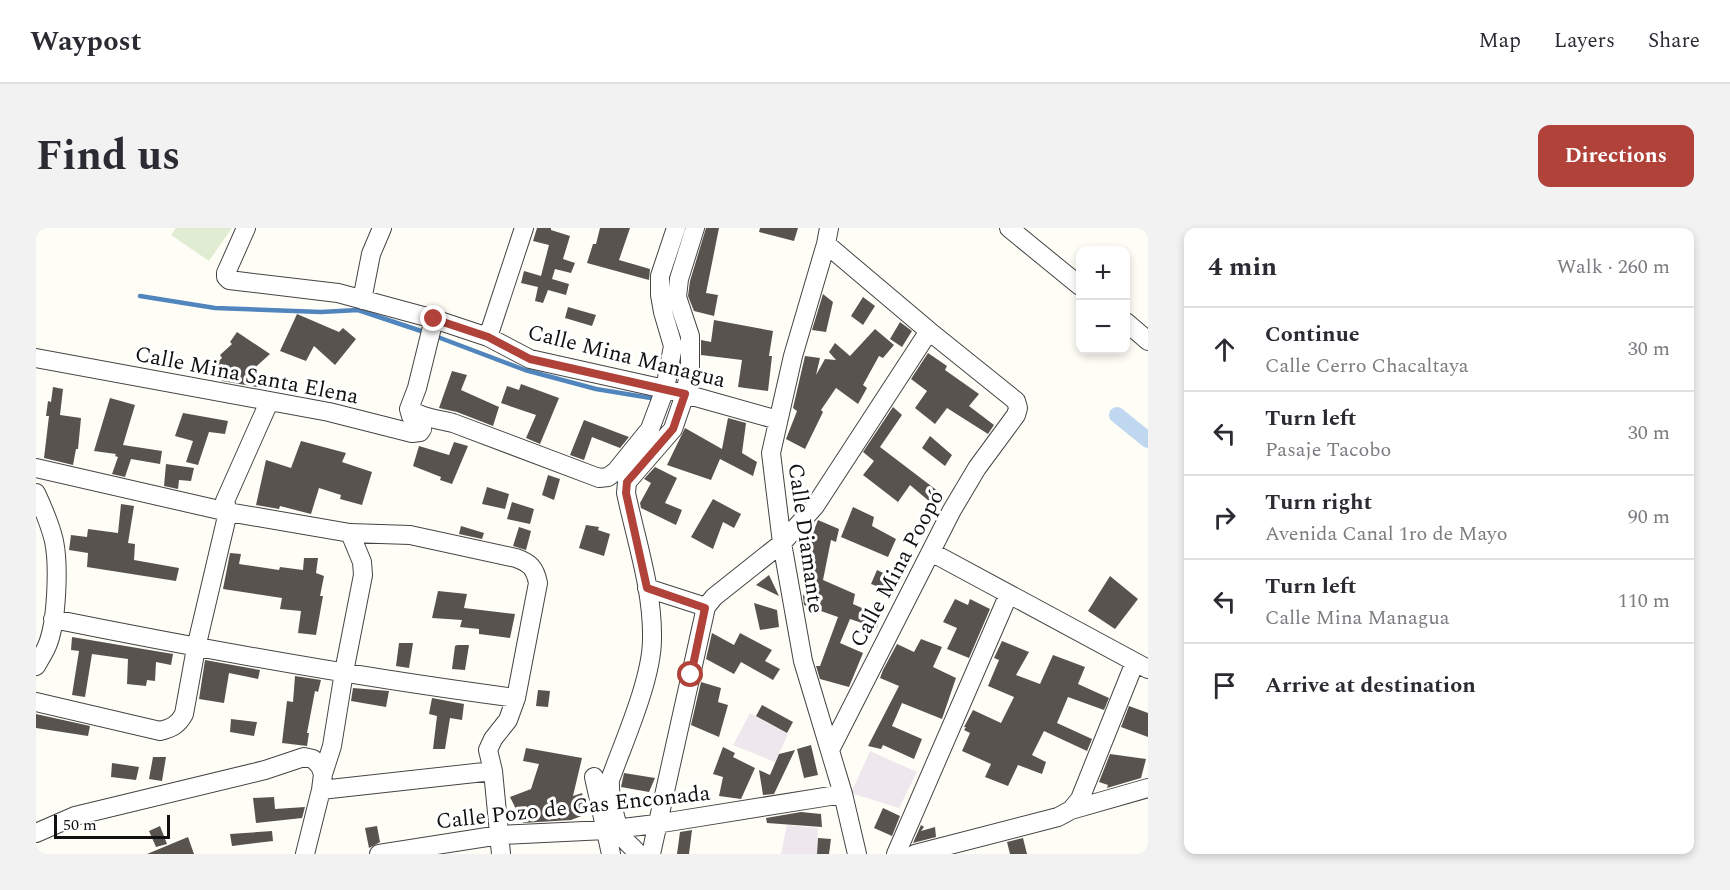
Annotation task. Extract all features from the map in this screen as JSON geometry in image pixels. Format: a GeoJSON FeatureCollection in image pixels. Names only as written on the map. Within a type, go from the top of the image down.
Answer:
{"type":"FeatureCollection","features":[{"type":"Feature","properties":{"kind":"street","name":"Calle Mina Managua"},"geometry":{"type":"LineString","coordinates":[[246,228],[226,273],[226,277],[230,280],[338,293],[434,319],[488,337],[530,359],[665,389],[778,420]]}},
{"type":"Feature","properties":{"kind":"street"},"geometry":{"type":"LineString","coordinates":[[362,300],[371,254],[382,228]]}},
{"type":"Feature","properties":{"kind":"street"},"geometry":{"type":"LineString","coordinates":[[488,337],[524,228]]}},
{"type":"Feature","properties":{"kind":"street"},"geometry":{"type":"LineString","coordinates":[[434,319],[417,388],[409,409],[421,417],[453,423],[599,478],[608,477],[616,471],[650,429],[665,389],[673,346],[663,312],[660,276],[676,228]]}},
{"type":"Feature","properties":{"kind":"street"},"geometry":{"type":"LineString","coordinates":[[611,854],[613,830],[610,780],[638,702],[649,664],[652,640],[647,588],[626,493],[627,482],[673,429],[685,394],[690,369],[690,336],[677,297],[679,279],[695,228]]}},
{"type":"Feature","properties":{"kind":"street"},"geometry":{"type":"LineString","coordinates":[[1009,228],[1076,283]]}},
{"type":"Feature","properties":{"kind":"street"},"geometry":{"type":"LineString","coordinates":[[651,854],[705,608],[723,590],[782,543],[815,506],[929,331],[828,236]]}},
{"type":"Feature","properties":{"kind":"street","name":"Calle Diamante"},"geometry":{"type":"LineString","coordinates":[[828,236],[793,356],[771,453],[782,543],[803,661],[843,794],[857,854]]}},
{"type":"Feature","properties":{"kind":"street"},"geometry":{"type":"LineString","coordinates":[[1130,326],[1148,341]]}},
{"type":"Feature","properties":{"kind":"street","name":"Calle Mina Poopó"},"geometry":{"type":"LineString","coordinates":[[830,750],[952,510],[977,468],[1016,415],[1018,408],[1016,401],[929,331]]}},
{"type":"Feature","properties":{"kind":"street","name":"Calle Mina Santa Elena"},"geometry":{"type":"LineString","coordinates":[[36,358],[329,412],[404,432],[420,432],[422,429],[411,416],[409,409]]}},
{"type":"Feature","properties":{"kind":"street"},"geometry":{"type":"LineString","coordinates":[[36,702],[160,731],[171,729],[179,723],[184,714],[196,648],[228,512],[225,501],[269,402]]}},
{"type":"Feature","properties":{"kind":"street"},"geometry":{"type":"LineString","coordinates":[[36,468],[228,512],[350,533],[410,535],[528,562],[536,571],[538,583],[516,698],[508,720],[493,739],[488,750],[493,771],[501,854]]}},
{"type":"Feature","properties":{"kind":"street"},"geometry":{"type":"LineString","coordinates":[[36,493],[40,511],[54,540],[57,563],[53,619],[48,644],[36,666]]}},
{"type":"Feature","properties":{"kind":"street"},"geometry":{"type":"LineString","coordinates":[[305,854],[332,747],[363,575],[362,562],[350,533]]}},
{"type":"Feature","properties":{"kind":"street"},"geometry":{"type":"LineString","coordinates":[[931,552],[1008,596],[1142,665],[1080,800],[1071,810]]}},
{"type":"Feature","properties":{"kind":"street"},"geometry":{"type":"LineString","coordinates":[[647,588],[705,608]]}},
{"type":"Feature","properties":{"kind":"street"},"geometry":{"type":"LineString","coordinates":[[896,854],[1008,596]]}},
{"type":"Feature","properties":{"kind":"street"},"geometry":{"type":"LineString","coordinates":[[53,619],[196,648],[423,686],[516,698]]}},
{"type":"Feature","properties":{"kind":"street"},"geometry":{"type":"LineString","coordinates":[[36,833],[75,816],[265,770],[304,757],[313,759],[320,766],[322,782]]}},
{"type":"Feature","properties":{"kind":"street"},"geometry":{"type":"LineString","coordinates":[[322,782],[493,771]]}},
{"type":"Feature","properties":{"kind":"street"},"geometry":{"type":"LineString","coordinates":[[594,777],[613,830],[638,854]]}},
{"type":"Feature","properties":{"kind":"street"},"geometry":{"type":"LineString","coordinates":[[915,854],[1058,817],[1071,810],[1148,788]]}},
{"type":"Feature","properties":{"kind":"street","name":"Calle Pozo de Gas Enconada"},"geometry":{"type":"LineString","coordinates":[[379,854],[500,835],[613,830],[843,794]]}},
{"type":"Feature","properties":{"kind":"shaded area"},"geometry":{"type":"Polygon","coordinates":[[[750,713],[788,734],[775,762],[733,745],[750,713]]]}},
{"type":"Feature","properties":{"kind":"shaded area"},"geometry":{"type":"Polygon","coordinates":[[[870,751],[917,772],[899,808],[851,793],[870,751]]]}},
{"type":"Feature","properties":{"kind":"shaded area"},"geometry":{"type":"Polygon","coordinates":[[[787,825],[818,828],[817,854],[781,854],[787,825]]]}},
{"type":"Feature","properties":{"kind":"green space"},"geometry":{"type":"Polygon","coordinates":[[[176,228],[232,228],[209,261],[171,235],[176,228]]]}},
{"type":"Feature","properties":{"kind":"building"},"geometry":{"type":"Polygon","coordinates":[[[537,228],[551,228],[551,230],[570,236],[563,259],[575,263],[571,273],[555,269],[552,279],[569,284],[566,295],[548,290],[543,303],[535,301],[538,287],[521,283],[524,271],[541,276],[549,245],[533,241],[537,228]]]}},
{"type":"Feature","properties":{"kind":"building"},"geometry":{"type":"Polygon","coordinates":[[[600,228],[630,228],[619,260],[650,269],[649,280],[587,263],[593,244],[596,244],[600,228]]]}},
{"type":"Feature","properties":{"kind":"building"},"geometry":{"type":"Polygon","coordinates":[[[706,228],[719,228],[706,293],[718,295],[714,316],[694,311],[688,296],[690,281],[706,228]]]}},
{"type":"Feature","properties":{"kind":"building"},"geometry":{"type":"Polygon","coordinates":[[[760,228],[798,228],[794,241],[759,232],[760,228]]]}},
{"type":"Feature","properties":{"kind":"building"},"geometry":{"type":"Polygon","coordinates":[[[823,294],[833,302],[826,332],[812,330],[823,294]]]}},
{"type":"Feature","properties":{"kind":"building"},"geometry":{"type":"Polygon","coordinates":[[[863,297],[875,306],[863,325],[851,316],[863,297]]]}},
{"type":"Feature","properties":{"kind":"building"},"geometry":{"type":"Polygon","coordinates":[[[568,307],[596,315],[592,326],[565,318],[568,307]]]}},
{"type":"Feature","properties":{"kind":"building"},"geometry":{"type":"Polygon","coordinates":[[[297,314],[339,332],[343,328],[356,339],[335,365],[314,346],[306,361],[280,351],[297,314]]]}},
{"type":"Feature","properties":{"kind":"building"},"geometry":{"type":"Polygon","coordinates":[[[714,320],[773,331],[769,356],[772,356],[768,391],[738,387],[742,360],[701,355],[701,340],[711,342],[714,320]]]}},
{"type":"Feature","properties":{"kind":"building"},"geometry":{"type":"Polygon","coordinates":[[[900,322],[912,331],[902,347],[890,339],[900,322]]]}},
{"type":"Feature","properties":{"kind":"building"},"geometry":{"type":"Polygon","coordinates":[[[875,329],[894,345],[883,358],[879,356],[863,385],[867,388],[858,404],[836,388],[821,410],[823,412],[805,449],[786,439],[797,411],[793,408],[805,356],[820,358],[816,375],[825,359],[836,360],[829,352],[835,343],[850,356],[875,329]]]}},
{"type":"Feature","properties":{"kind":"building"},"geometry":{"type":"Polygon","coordinates":[[[237,332],[270,354],[247,375],[259,386],[257,387],[222,381],[210,369],[222,358],[220,355],[232,344],[230,342],[237,332]]]}},
{"type":"Feature","properties":{"kind":"building"},"geometry":{"type":"Polygon","coordinates":[[[928,353],[947,366],[945,370],[979,394],[969,406],[994,425],[988,434],[947,408],[935,424],[915,408],[927,391],[911,379],[928,353]]]}},
{"type":"Feature","properties":{"kind":"building"},"geometry":{"type":"Polygon","coordinates":[[[452,371],[467,375],[461,390],[499,407],[493,426],[457,412],[439,408],[452,371]]]}},
{"type":"Feature","properties":{"kind":"building"},"geometry":{"type":"Polygon","coordinates":[[[521,384],[559,398],[540,444],[526,438],[536,415],[501,403],[507,386],[519,390],[521,384]]]}},
{"type":"Feature","properties":{"kind":"building"},"geometry":{"type":"Polygon","coordinates":[[[53,387],[63,389],[60,415],[81,418],[78,449],[76,449],[73,465],[44,458],[49,416],[46,416],[53,387]]]}},
{"type":"Feature","properties":{"kind":"building"},"geometry":{"type":"Polygon","coordinates":[[[110,398],[135,405],[123,445],[162,451],[160,464],[131,459],[125,477],[112,474],[118,457],[115,456],[116,454],[94,451],[110,398]]]}},
{"type":"Feature","properties":{"kind":"building"},"geometry":{"type":"Polygon","coordinates":[[[893,407],[902,415],[880,447],[943,495],[936,507],[910,485],[898,502],[863,475],[874,461],[863,452],[893,407]]]}},
{"type":"Feature","properties":{"kind":"building"},"geometry":{"type":"Polygon","coordinates":[[[183,413],[228,421],[225,434],[209,432],[198,465],[186,462],[193,441],[175,436],[183,413]]]}},
{"type":"Feature","properties":{"kind":"building"},"geometry":{"type":"Polygon","coordinates":[[[728,418],[746,423],[742,453],[757,462],[753,476],[720,459],[711,480],[667,465],[685,428],[722,449],[728,418]]]}},
{"type":"Feature","properties":{"kind":"building"},"geometry":{"type":"Polygon","coordinates":[[[584,420],[629,437],[620,448],[592,437],[584,460],[570,455],[584,420]]]}},
{"type":"Feature","properties":{"kind":"building"},"geometry":{"type":"Polygon","coordinates":[[[930,436],[952,455],[945,466],[922,448],[930,436]]]}},
{"type":"Feature","properties":{"kind":"building"},"geometry":{"type":"Polygon","coordinates":[[[301,441],[346,453],[342,462],[372,472],[362,505],[340,499],[341,495],[319,488],[311,514],[280,506],[279,509],[256,505],[266,460],[291,468],[301,441]]]}},
{"type":"Feature","properties":{"kind":"building"},"geometry":{"type":"Polygon","coordinates":[[[454,442],[468,446],[452,484],[413,466],[419,446],[449,455],[454,442]]]}},
{"type":"Feature","properties":{"kind":"building"},"geometry":{"type":"Polygon","coordinates":[[[166,464],[194,468],[191,481],[179,480],[178,489],[164,486],[166,464]]]}},
{"type":"Feature","properties":{"kind":"building"},"geometry":{"type":"Polygon","coordinates":[[[655,467],[677,478],[665,503],[682,510],[676,525],[641,508],[640,503],[651,483],[644,479],[655,467]]]}},
{"type":"Feature","properties":{"kind":"building"},"geometry":{"type":"Polygon","coordinates":[[[548,475],[560,479],[554,500],[542,495],[548,475]]]}},
{"type":"Feature","properties":{"kind":"building"},"geometry":{"type":"Polygon","coordinates":[[[487,487],[509,494],[505,509],[482,504],[487,487]]]}},
{"type":"Feature","properties":{"kind":"building"},"geometry":{"type":"Polygon","coordinates":[[[713,499],[741,514],[734,528],[723,522],[713,549],[691,537],[713,499]]]}},
{"type":"Feature","properties":{"kind":"building"},"geometry":{"type":"Polygon","coordinates":[[[512,502],[534,509],[530,524],[507,519],[512,502]]]}},
{"type":"Feature","properties":{"kind":"building"},"geometry":{"type":"Polygon","coordinates":[[[121,504],[134,506],[128,543],[135,544],[134,560],[179,568],[176,581],[87,567],[88,553],[69,550],[71,535],[87,537],[88,529],[118,533],[121,504]]]}},
{"type":"Feature","properties":{"kind":"building"},"geometry":{"type":"Polygon","coordinates":[[[853,507],[874,517],[872,526],[896,539],[888,557],[841,537],[853,507]]]}},
{"type":"Feature","properties":{"kind":"building"},"geometry":{"type":"Polygon","coordinates":[[[818,520],[839,529],[836,542],[831,540],[823,580],[855,594],[853,604],[880,616],[877,628],[850,619],[840,643],[863,653],[849,687],[820,679],[816,666],[820,666],[838,617],[804,605],[803,596],[812,573],[802,570],[808,536],[811,538],[818,520]]]}},
{"type":"Feature","properties":{"kind":"building"},"geometry":{"type":"Polygon","coordinates":[[[586,525],[599,527],[598,530],[610,534],[604,556],[579,548],[586,525]]]}},
{"type":"Feature","properties":{"kind":"building"},"geometry":{"type":"Polygon","coordinates":[[[461,526],[484,533],[482,539],[459,534],[461,526]]]}},
{"type":"Feature","properties":{"kind":"building"},"geometry":{"type":"Polygon","coordinates":[[[519,527],[531,531],[526,550],[513,546],[519,527]]]}},
{"type":"Feature","properties":{"kind":"building"},"geometry":{"type":"Polygon","coordinates":[[[230,553],[241,554],[239,564],[279,570],[280,567],[303,570],[304,558],[318,558],[316,573],[324,576],[316,635],[298,633],[301,611],[280,609],[282,598],[223,589],[230,553]]]}},
{"type":"Feature","properties":{"kind":"building"},"geometry":{"type":"Polygon","coordinates":[[[877,570],[898,580],[895,593],[871,584],[877,570]]]}},
{"type":"Feature","properties":{"kind":"building"},"geometry":{"type":"Polygon","coordinates":[[[769,575],[779,596],[756,585],[769,575]]]}},
{"type":"Feature","properties":{"kind":"building"},"geometry":{"type":"Polygon","coordinates":[[[1110,576],[1138,599],[1115,629],[1088,611],[1110,576]]]}},
{"type":"Feature","properties":{"kind":"building"},"geometry":{"type":"Polygon","coordinates":[[[438,591],[467,594],[464,608],[515,614],[510,638],[479,634],[479,629],[460,627],[462,620],[432,618],[438,591]]]}},
{"type":"Feature","properties":{"kind":"building"},"geometry":{"type":"Polygon","coordinates":[[[955,599],[968,605],[970,599],[990,609],[969,658],[947,649],[957,628],[943,622],[955,599]]]}},
{"type":"Feature","properties":{"kind":"building"},"geometry":{"type":"Polygon","coordinates":[[[754,603],[777,610],[779,627],[760,630],[754,603]]]}},
{"type":"Feature","properties":{"kind":"building"},"geometry":{"type":"Polygon","coordinates":[[[712,633],[734,645],[740,633],[772,650],[765,661],[780,669],[773,680],[741,662],[734,674],[706,659],[712,633]]]}},
{"type":"Feature","properties":{"kind":"building"},"geometry":{"type":"Polygon","coordinates":[[[72,637],[173,654],[171,665],[156,662],[155,681],[147,680],[146,686],[127,684],[128,659],[92,654],[85,697],[72,695],[79,651],[71,650],[72,637]]]}},
{"type":"Feature","properties":{"kind":"building"},"geometry":{"type":"Polygon","coordinates":[[[921,639],[942,647],[933,667],[956,678],[942,719],[902,703],[892,726],[922,739],[914,759],[883,745],[881,749],[868,746],[899,686],[880,678],[883,670],[897,644],[914,652],[921,639]]]}},
{"type":"Feature","properties":{"kind":"building"},"geometry":{"type":"Polygon","coordinates":[[[1002,641],[1029,652],[1016,675],[1040,684],[1053,655],[1085,667],[1078,684],[1109,698],[1104,710],[1068,697],[1057,723],[1092,739],[1087,751],[1044,731],[1032,755],[1046,762],[1042,774],[1018,765],[1008,786],[985,777],[991,764],[962,751],[970,733],[964,730],[966,727],[964,727],[973,710],[1001,723],[1014,697],[988,686],[999,660],[994,658],[1002,641]]]}},
{"type":"Feature","properties":{"kind":"building"},"geometry":{"type":"Polygon","coordinates":[[[399,643],[413,643],[409,668],[396,666],[399,643]]]}},
{"type":"Feature","properties":{"kind":"building"},"geometry":{"type":"Polygon","coordinates":[[[457,645],[469,645],[465,670],[452,669],[457,645]]]}},
{"type":"Feature","properties":{"kind":"building"},"geometry":{"type":"Polygon","coordinates":[[[205,660],[260,670],[258,679],[229,673],[224,703],[199,699],[205,660]]]}},
{"type":"Feature","properties":{"kind":"building"},"geometry":{"type":"Polygon","coordinates":[[[295,676],[321,680],[318,692],[315,691],[307,733],[309,733],[307,746],[282,743],[287,701],[293,702],[295,676]]]}},
{"type":"Feature","properties":{"kind":"building"},"geometry":{"type":"Polygon","coordinates":[[[701,682],[721,688],[718,702],[728,705],[719,737],[691,725],[701,682]]]}},
{"type":"Feature","properties":{"kind":"building"},"geometry":{"type":"Polygon","coordinates":[[[353,688],[389,691],[386,707],[351,701],[353,688]]]}},
{"type":"Feature","properties":{"kind":"building"},"geometry":{"type":"Polygon","coordinates":[[[538,690],[550,691],[548,707],[536,706],[538,690]]]}},
{"type":"Feature","properties":{"kind":"building"},"geometry":{"type":"Polygon","coordinates":[[[432,698],[464,704],[462,720],[450,718],[445,749],[433,749],[437,716],[429,714],[432,698]]]}},
{"type":"Feature","properties":{"kind":"building"},"geometry":{"type":"Polygon","coordinates":[[[762,705],[793,722],[787,733],[756,716],[762,705]]]}},
{"type":"Feature","properties":{"kind":"building"},"geometry":{"type":"Polygon","coordinates":[[[1129,706],[1148,713],[1148,737],[1121,727],[1129,706]]]}},
{"type":"Feature","properties":{"kind":"building"},"geometry":{"type":"Polygon","coordinates":[[[36,714],[90,726],[88,736],[36,728],[36,714]]]}},
{"type":"Feature","properties":{"kind":"building"},"geometry":{"type":"Polygon","coordinates":[[[231,719],[257,722],[254,736],[230,732],[231,719]]]}},
{"type":"Feature","properties":{"kind":"building"},"geometry":{"type":"Polygon","coordinates":[[[811,745],[818,775],[804,778],[797,749],[811,745]]]}},
{"type":"Feature","properties":{"kind":"building"},"geometry":{"type":"Polygon","coordinates":[[[723,747],[735,753],[733,757],[755,768],[741,799],[719,796],[723,777],[713,774],[723,747]]]}},
{"type":"Feature","properties":{"kind":"building"},"geometry":{"type":"Polygon","coordinates":[[[526,748],[582,758],[573,796],[582,793],[587,814],[571,820],[523,823],[510,797],[531,789],[539,764],[523,761],[526,748]]]}},
{"type":"Feature","properties":{"kind":"building"},"geometry":{"type":"Polygon","coordinates":[[[795,750],[774,794],[763,795],[759,770],[770,775],[779,754],[795,750]]]}},
{"type":"Feature","properties":{"kind":"building"},"geometry":{"type":"Polygon","coordinates":[[[1110,754],[1146,759],[1141,778],[1107,788],[1108,785],[1099,782],[1110,754]]]}},
{"type":"Feature","properties":{"kind":"building"},"geometry":{"type":"Polygon","coordinates":[[[153,757],[166,757],[162,781],[149,779],[153,757]]]}},
{"type":"Feature","properties":{"kind":"building"},"geometry":{"type":"Polygon","coordinates":[[[112,763],[139,767],[136,780],[111,777],[112,763]]]}},
{"type":"Feature","properties":{"kind":"building"},"geometry":{"type":"Polygon","coordinates":[[[624,773],[655,778],[649,792],[621,787],[624,773]]]}},
{"type":"Feature","properties":{"kind":"building"},"geometry":{"type":"Polygon","coordinates":[[[274,797],[275,809],[305,807],[302,818],[256,823],[253,798],[274,797]]]}},
{"type":"Feature","properties":{"kind":"building"},"geometry":{"type":"Polygon","coordinates":[[[883,808],[900,816],[892,836],[874,828],[883,808]]]}},
{"type":"Feature","properties":{"kind":"building"},"geometry":{"type":"Polygon","coordinates":[[[801,812],[821,814],[822,827],[767,823],[766,818],[801,812]]]}},
{"type":"Feature","properties":{"kind":"building"},"geometry":{"type":"Polygon","coordinates":[[[921,825],[924,827],[921,831],[935,827],[936,837],[913,843],[921,825]]]}},
{"type":"Feature","properties":{"kind":"building"},"geometry":{"type":"Polygon","coordinates":[[[160,826],[167,844],[156,847],[149,831],[160,826]]]}},
{"type":"Feature","properties":{"kind":"building"},"geometry":{"type":"Polygon","coordinates":[[[377,826],[380,842],[369,848],[365,828],[377,826]]]}},
{"type":"Feature","properties":{"kind":"building"},"geometry":{"type":"Polygon","coordinates":[[[692,830],[689,854],[677,854],[680,832],[692,830]]]}},
{"type":"Feature","properties":{"kind":"building"},"geometry":{"type":"Polygon","coordinates":[[[272,831],[273,841],[232,846],[230,834],[272,831]]]}},
{"type":"Feature","properties":{"kind":"building"},"geometry":{"type":"Polygon","coordinates":[[[188,837],[194,854],[147,854],[188,837]]]}},
{"type":"Feature","properties":{"kind":"building"},"geometry":{"type":"Polygon","coordinates":[[[818,838],[831,839],[829,854],[817,854],[818,838]]]}},
{"type":"Feature","properties":{"kind":"building"},"geometry":{"type":"Polygon","coordinates":[[[1023,838],[1027,854],[1010,854],[1007,842],[1023,838]]]}},
{"type":"Feature","properties":{"kind":"waterway"},"geometry":{"type":"LineString","coordinates":[[140,296],[215,308],[321,312],[358,310],[427,333]]}},
{"type":"Feature","properties":{"kind":"waterway"},"geometry":{"type":"LineString","coordinates":[[435,336],[525,370],[596,389],[657,399]]}},
{"type":"Feature","properties":{"kind":"waterway"},"geometry":{"type":"LineString","coordinates":[[1117,415],[1148,440]]}},
{"type":"Feature","properties":{"kind":"route"},"geometry":{"type":"LineString","coordinates":[[434,319],[488,337],[530,359],[685,394],[673,429],[627,482],[626,493],[647,588],[705,608],[691,675]]}}]}
